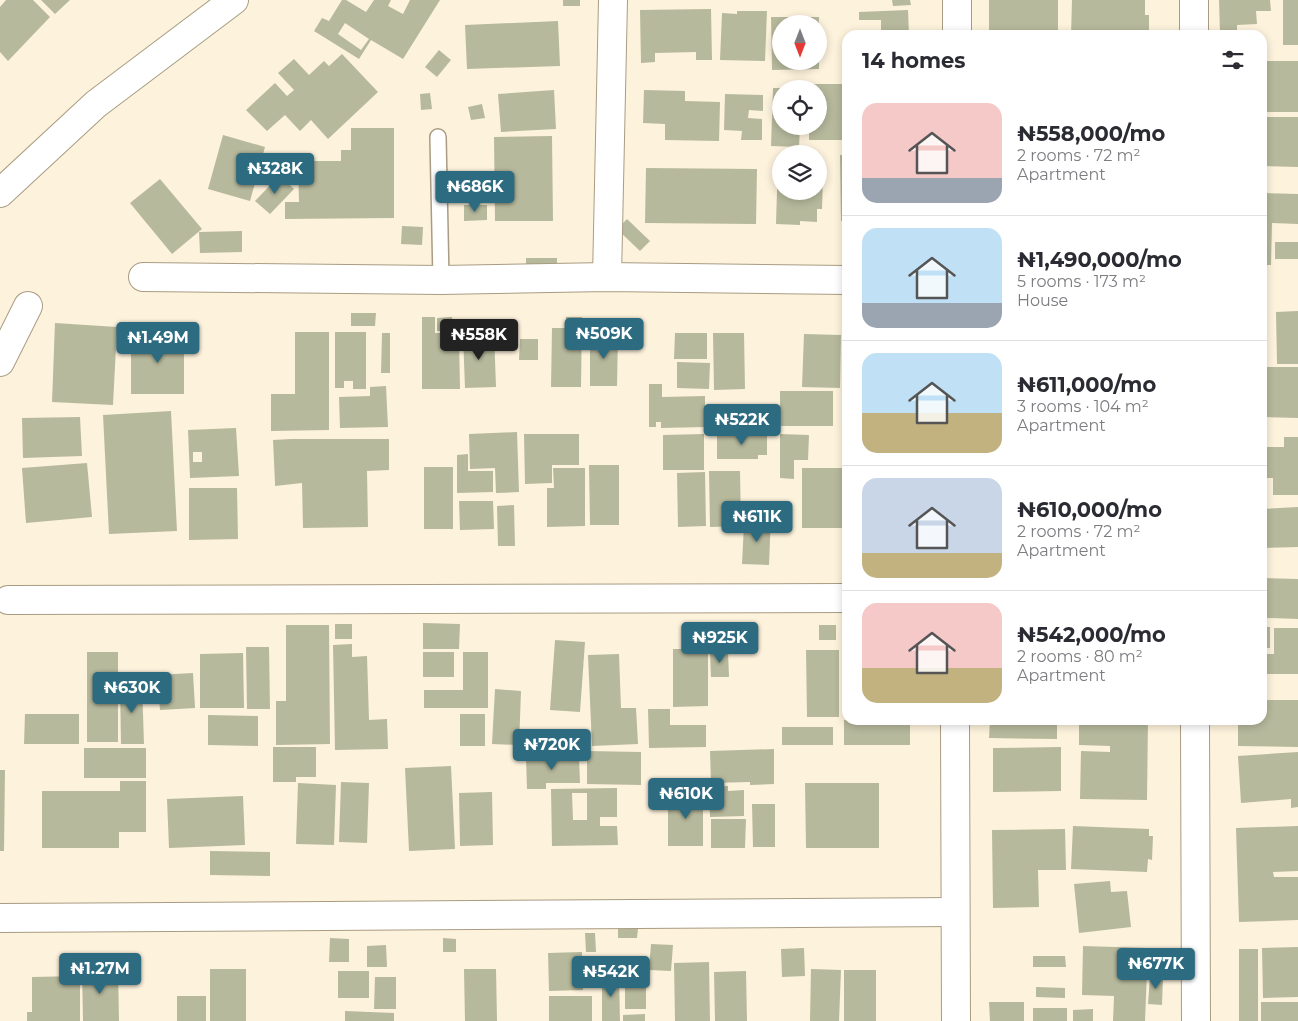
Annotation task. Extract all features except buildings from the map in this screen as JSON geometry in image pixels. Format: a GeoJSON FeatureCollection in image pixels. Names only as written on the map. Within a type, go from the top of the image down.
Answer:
{"type":"FeatureCollection","features":[{"type":"Feature","properties":{"kind":"street"},"geometry":{"type":"LineString","coordinates":[[0,193],[96,104],[234,0]]}},
{"type":"Feature","properties":{"kind":"street"},"geometry":{"type":"LineString","coordinates":[[607,277],[613,0]]}},
{"type":"Feature","properties":{"kind":"street"},"geometry":{"type":"LineString","coordinates":[[957,0],[957,30]]}},
{"type":"Feature","properties":{"kind":"street"},"geometry":{"type":"LineString","coordinates":[[1194,0],[1194,30]]}},
{"type":"Feature","properties":{"kind":"street"},"geometry":{"type":"LineString","coordinates":[[143,277],[441,280],[607,277],[842,280]]}},
{"type":"Feature","properties":{"kind":"street"},"geometry":{"type":"LineString","coordinates":[[0,362],[28,306]]}},
{"type":"Feature","properties":{"kind":"street"},"geometry":{"type":"LineString","coordinates":[[8,600],[842,598]]}},
{"type":"Feature","properties":{"kind":"street"},"geometry":{"type":"LineString","coordinates":[[955,725],[956,1021]]}},
{"type":"Feature","properties":{"kind":"street"},"geometry":{"type":"LineString","coordinates":[[1195,725],[1196,1021]]}},
{"type":"Feature","properties":{"kind":"street"},"geometry":{"type":"LineString","coordinates":[[0,918],[955,912]]}},
{"type":"Feature","properties":{"kind":"lane"},"geometry":{"type":"LineString","coordinates":[[438,137],[441,280]]}}]}
